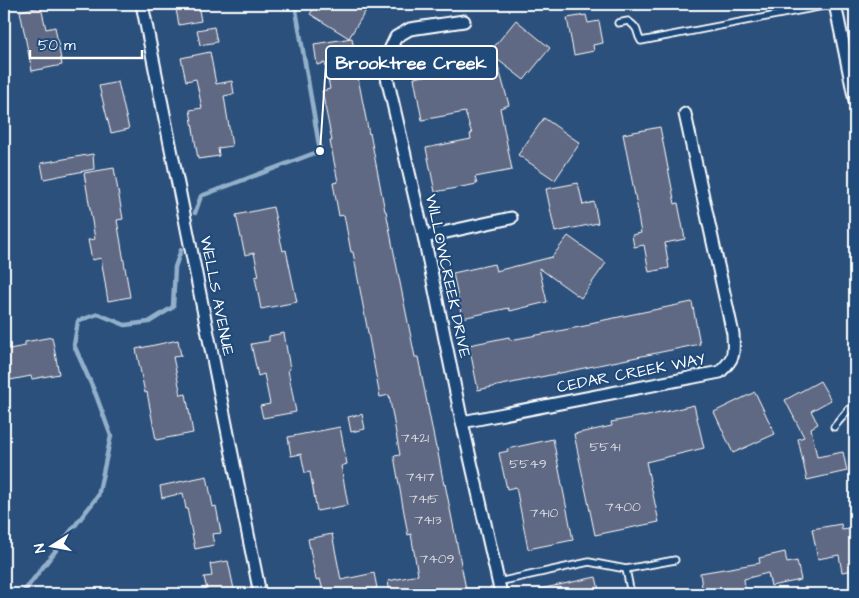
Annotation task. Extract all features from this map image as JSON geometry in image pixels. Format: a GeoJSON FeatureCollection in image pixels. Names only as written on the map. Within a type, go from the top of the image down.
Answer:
{"type":"FeatureCollection","features":[{"type":"Feature","properties":{"kind":"street","name":"WELLS AVENUE"},"geometry":{"type":"LineString","coordinates":[[142,4],[260,594]]}},
{"type":"Feature","properties":{"kind":"street"},"geometry":{"type":"LineString","coordinates":[[834,4],[855,100]]}},
{"type":"Feature","properties":{"kind":"street","name":"WILLOWCREEK DRIVE"},"geometry":{"type":"LineString","coordinates":[[464,21],[410,29],[396,36],[386,58],[385,69],[424,237],[462,422],[501,594]]}},
{"type":"Feature","properties":{"kind":"street","name":"CEDAR CREEK WAY"},"geometry":{"type":"LineString","coordinates":[[462,422],[720,372],[729,363],[734,352],[733,334],[685,114]]}},
{"type":"Feature","properties":{"kind":"street"},"geometry":{"type":"LineString","coordinates":[[424,237],[511,218]]}},
{"type":"Feature","properties":{"kind":"lane"},"geometry":{"type":"LineString","coordinates":[[618,23],[628,21],[636,26],[641,41],[834,4]]}},
{"type":"Feature","properties":{"kind":"lane"},"geometry":{"type":"LineString","coordinates":[[834,427],[849,409],[855,406]]}},
{"type":"Feature","properties":{"kind":"lane"},"geometry":{"type":"LineString","coordinates":[[498,582],[589,562],[626,569],[675,560]]}},
{"type":"Feature","properties":{"kind":"lane"},"geometry":{"type":"LineString","coordinates":[[626,569],[631,594]]}},
{"type":"Feature","properties":{"kind":"building"},"geometry":{"type":"Polygon","coordinates":[[[175,4],[198,4],[201,21],[179,25],[175,4]]]}},
{"type":"Feature","properties":{"kind":"building"},"geometry":{"type":"Polygon","coordinates":[[[317,4],[370,4],[349,38],[310,14],[317,4]]]}},
{"type":"Feature","properties":{"kind":"building"},"geometry":{"type":"Polygon","coordinates":[[[41,7],[46,29],[55,27],[62,65],[32,71],[20,11],[41,7]]]}},
{"type":"Feature","properties":{"kind":"building"},"geometry":{"type":"Polygon","coordinates":[[[586,15],[588,23],[599,21],[603,43],[593,45],[594,51],[574,55],[567,18],[586,15]]]}},
{"type":"Feature","properties":{"kind":"building"},"geometry":{"type":"Polygon","coordinates":[[[516,20],[550,48],[524,80],[489,53],[516,20]]]}},
{"type":"Feature","properties":{"kind":"building"},"geometry":{"type":"Polygon","coordinates":[[[214,27],[217,42],[200,45],[197,30],[214,27]]]}},
{"type":"Feature","properties":{"kind":"building"},"geometry":{"type":"Polygon","coordinates":[[[352,38],[369,134],[415,357],[418,357],[467,594],[390,594],[388,581],[418,575],[411,534],[408,535],[394,456],[400,455],[389,395],[380,397],[353,252],[351,252],[344,215],[339,216],[333,183],[338,182],[322,91],[330,89],[325,63],[317,65],[314,44],[352,38]]]}},
{"type":"Feature","properties":{"kind":"building"},"geometry":{"type":"Polygon","coordinates":[[[210,52],[216,84],[232,81],[234,94],[224,96],[232,146],[218,148],[219,156],[198,159],[190,110],[202,108],[196,79],[186,81],[181,58],[210,52]]]}},
{"type":"Feature","properties":{"kind":"building"},"geometry":{"type":"Polygon","coordinates":[[[497,62],[509,105],[500,108],[512,170],[475,177],[477,184],[435,192],[426,148],[471,139],[470,134],[472,134],[465,112],[422,120],[414,78],[450,71],[451,76],[497,62]]]}},
{"type":"Feature","properties":{"kind":"building"},"geometry":{"type":"Polygon","coordinates":[[[118,82],[129,129],[111,133],[99,86],[118,82]]]}},
{"type":"Feature","properties":{"kind":"building"},"geometry":{"type":"Polygon","coordinates":[[[544,118],[580,143],[555,180],[518,155],[544,118]]]}},
{"type":"Feature","properties":{"kind":"building"},"geometry":{"type":"Polygon","coordinates":[[[660,127],[675,204],[678,203],[685,239],[665,243],[669,268],[649,272],[644,245],[634,247],[632,235],[641,233],[623,134],[660,127]]]}},
{"type":"Feature","properties":{"kind":"building"},"geometry":{"type":"Polygon","coordinates":[[[93,154],[94,169],[44,179],[41,163],[93,154]]]}},
{"type":"Feature","properties":{"kind":"building"},"geometry":{"type":"Polygon","coordinates":[[[114,168],[123,219],[117,220],[130,297],[108,301],[101,258],[92,260],[88,240],[95,239],[84,173],[114,168]]]}},
{"type":"Feature","properties":{"kind":"building"},"geometry":{"type":"Polygon","coordinates":[[[578,183],[583,205],[594,202],[598,223],[555,232],[546,189],[578,183]]]}},
{"type":"Feature","properties":{"kind":"building"},"geometry":{"type":"Polygon","coordinates":[[[273,207],[283,251],[286,250],[297,302],[261,309],[255,277],[259,276],[254,253],[245,255],[236,215],[273,207]]]}},
{"type":"Feature","properties":{"kind":"building"},"geometry":{"type":"Polygon","coordinates":[[[568,236],[606,263],[581,298],[539,268],[547,302],[510,311],[509,308],[462,318],[453,273],[494,264],[496,271],[552,257],[568,236]]]}},
{"type":"Feature","properties":{"kind":"building"},"geometry":{"type":"Polygon","coordinates":[[[692,302],[700,344],[478,390],[469,345],[509,337],[510,340],[590,325],[590,323],[692,302]]]}},
{"type":"Feature","properties":{"kind":"building"},"geometry":{"type":"Polygon","coordinates":[[[284,333],[290,369],[288,370],[296,412],[263,418],[260,406],[270,404],[264,374],[258,376],[251,344],[269,341],[269,336],[284,333]]]}},
{"type":"Feature","properties":{"kind":"building"},"geometry":{"type":"Polygon","coordinates":[[[52,337],[59,374],[32,379],[31,376],[10,380],[4,350],[25,346],[25,342],[52,337]]]}},
{"type":"Feature","properties":{"kind":"building"},"geometry":{"type":"Polygon","coordinates":[[[178,340],[181,356],[173,357],[181,395],[186,394],[193,433],[156,440],[147,392],[145,393],[136,349],[178,340]]]}},
{"type":"Feature","properties":{"kind":"building"},"geometry":{"type":"Polygon","coordinates":[[[820,381],[831,400],[811,411],[818,424],[811,428],[817,457],[843,452],[847,471],[807,480],[798,439],[804,437],[785,400],[820,381]]]}},
{"type":"Feature","properties":{"kind":"building"},"geometry":{"type":"Polygon","coordinates":[[[755,392],[775,434],[733,453],[714,412],[755,392]]]}},
{"type":"Feature","properties":{"kind":"building"},"geometry":{"type":"Polygon","coordinates":[[[694,405],[704,448],[646,462],[659,522],[595,535],[574,434],[612,426],[611,422],[643,417],[694,405]]]}},
{"type":"Feature","properties":{"kind":"building"},"geometry":{"type":"Polygon","coordinates":[[[362,414],[365,429],[351,432],[348,417],[362,414]]]}},
{"type":"Feature","properties":{"kind":"building"},"geometry":{"type":"Polygon","coordinates":[[[340,427],[347,464],[341,466],[348,505],[317,511],[310,472],[305,473],[301,454],[291,456],[288,437],[340,427]]]}},
{"type":"Feature","properties":{"kind":"building"},"geometry":{"type":"Polygon","coordinates":[[[553,439],[573,540],[528,549],[516,487],[507,489],[499,453],[508,451],[507,449],[553,439]]]}},
{"type":"Feature","properties":{"kind":"building"},"geometry":{"type":"Polygon","coordinates":[[[207,476],[213,507],[216,506],[221,533],[212,534],[214,545],[195,549],[183,493],[162,498],[160,486],[207,476]]]}},
{"type":"Feature","properties":{"kind":"building"},"geometry":{"type":"Polygon","coordinates":[[[841,524],[842,530],[849,529],[855,570],[842,572],[839,555],[818,559],[812,529],[841,524]]]}},
{"type":"Feature","properties":{"kind":"building"},"geometry":{"type":"Polygon","coordinates":[[[332,534],[341,580],[374,573],[377,588],[366,591],[367,594],[324,594],[320,579],[316,580],[308,539],[332,534]]]}},
{"type":"Feature","properties":{"kind":"building"},"geometry":{"type":"Polygon","coordinates":[[[785,552],[787,563],[797,561],[801,580],[771,586],[768,573],[744,579],[745,588],[703,594],[700,573],[760,563],[759,558],[785,552]]]}},
{"type":"Feature","properties":{"kind":"building"},"geometry":{"type":"Polygon","coordinates":[[[228,561],[235,594],[208,594],[204,577],[212,576],[210,564],[228,561]]]}},
{"type":"Feature","properties":{"kind":"building"},"geometry":{"type":"Polygon","coordinates":[[[596,577],[600,594],[541,594],[540,589],[596,577]]]}},
{"type":"Feature","properties":{"kind":"waterway"},"geometry":{"type":"LineString","coordinates":[[195,213],[201,196],[320,151],[295,4]]}},
{"type":"Feature","properties":{"kind":"waterway"},"geometry":{"type":"LineString","coordinates":[[22,594],[98,496],[111,436],[96,395],[74,345],[78,321],[98,314],[125,325],[149,322],[173,307],[175,267],[181,250]]}},
{"type":"Feature","properties":{"kind":"place","name":"Brooktree Creek"},"geometry":{"type":"Point","coordinates":[320,151]}}]}
